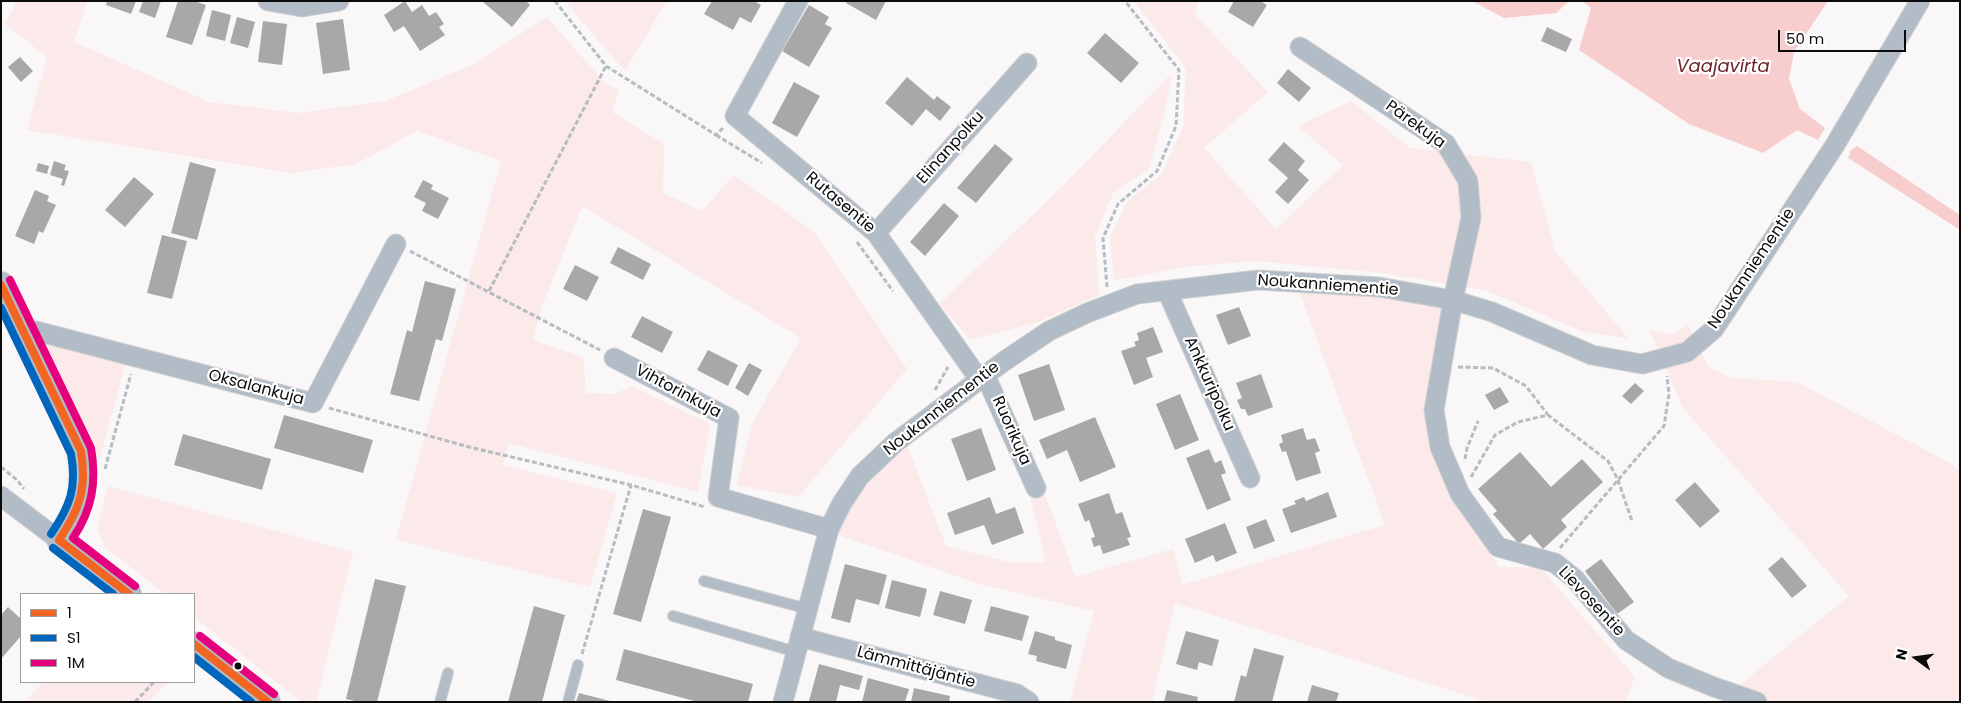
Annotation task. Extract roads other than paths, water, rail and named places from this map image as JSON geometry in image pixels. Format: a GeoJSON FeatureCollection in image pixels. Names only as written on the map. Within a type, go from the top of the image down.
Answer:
{"type":"FeatureCollection","features":[{"type":"Feature","properties":{"kind":"street"},"geometry":{"type":"LineString","coordinates":[[268,1],[302,7],[339,1]]}},
{"type":"Feature","properties":{"kind":"street","name":"Rutasentie"},"geometry":{"type":"LineString","coordinates":[[798,1],[735,116],[876,233],[982,377]]}},
{"type":"Feature","properties":{"kind":"street","name":"Noukanniementie"},"geometry":{"type":"LineString","coordinates":[[783,702],[829,529],[842,503],[860,476],[896,442],[982,377],[1049,331],[1137,294],[1258,280],[1379,287],[1453,300],[1492,312],[1592,355],[1642,364],[1687,352],[1714,329],[1835,145],[1920,1]]}},
{"type":"Feature","properties":{"kind":"street","name":"Pärekuja"},"geometry":{"type":"LineString","coordinates":[[1300,47],[1446,144],[1468,180],[1470,218],[1453,300]]}},
{"type":"Feature","properties":{"kind":"street","name":"Elinanpolku"},"geometry":{"type":"LineString","coordinates":[[876,233],[1027,63]]}},
{"type":"Feature","properties":{"kind":"street","name":"Oksalankuja"},"geometry":{"type":"LineString","coordinates":[[26,335],[36,332],[313,403],[396,244]]}},
{"type":"Feature","properties":{"kind":"street"},"geometry":{"type":"LineString","coordinates":[[1,284],[80,451],[84,468],[84,488],[81,504],[60,540]]}},
{"type":"Feature","properties":{"kind":"street","name":"Ankkuripolku"},"geometry":{"type":"LineString","coordinates":[[1167,291],[1250,478]]}},
{"type":"Feature","properties":{"kind":"street","name":"Lievosentie"},"geometry":{"type":"LineString","coordinates":[[1453,300],[1434,410],[1440,448],[1460,494],[1498,547],[1555,563],[1574,579],[1626,640],[1668,668],[1757,702]]}},
{"type":"Feature","properties":{"kind":"street","name":"Vihtorinkuja"},"geometry":{"type":"LineString","coordinates":[[614,358],[729,418],[718,497],[829,529]]}},
{"type":"Feature","properties":{"kind":"street","name":"Ruorikuja"},"geometry":{"type":"LineString","coordinates":[[982,377],[1036,488]]}},
{"type":"Feature","properties":{"kind":"street"},"geometry":{"type":"LineString","coordinates":[[1,496],[128,593]]}},
{"type":"Feature","properties":{"kind":"street","name":"Lämmittäjäntie"},"geometry":{"type":"LineString","coordinates":[[798,644],[1017,694],[1029,702]]}},
{"type":"Feature","properties":{"kind":"street"},"geometry":{"type":"LineString","coordinates":[[195,645],[268,702]]}},
{"type":"Feature","properties":{"kind":"lane"},"geometry":{"type":"LineString","coordinates":[[704,581],[808,609]]}},
{"type":"Feature","properties":{"kind":"lane"},"geometry":{"type":"LineString","coordinates":[[673,616],[798,644]]}},
{"type":"Feature","properties":{"kind":"lane"},"geometry":{"type":"LineString","coordinates":[[568,702],[578,665]]}},
{"type":"Feature","properties":{"kind":"lane"},"geometry":{"type":"LineString","coordinates":[[440,702],[448,673]]}},
{"type":"Feature","properties":{"kind":"water"},"geometry":{"type":"Polygon","coordinates":[[[1472,1],[1569,1],[1556,13],[1504,18],[1472,1]]]}},
{"type":"Feature","properties":{"kind":"water","name":"Vaajavirta"},"geometry":{"type":"Polygon","coordinates":[[[1582,1],[1828,1],[1794,52],[1789,79],[1800,109],[1825,128],[1818,140],[1797,130],[1763,153],[1689,124],[1579,50],[1591,8],[1582,1]]]}},
{"type":"Feature","properties":{"kind":"water"},"geometry":{"type":"Polygon","coordinates":[[[1857,146],[1960,215],[1960,230],[1848,158],[1851,150],[1857,146]]]}}]}
